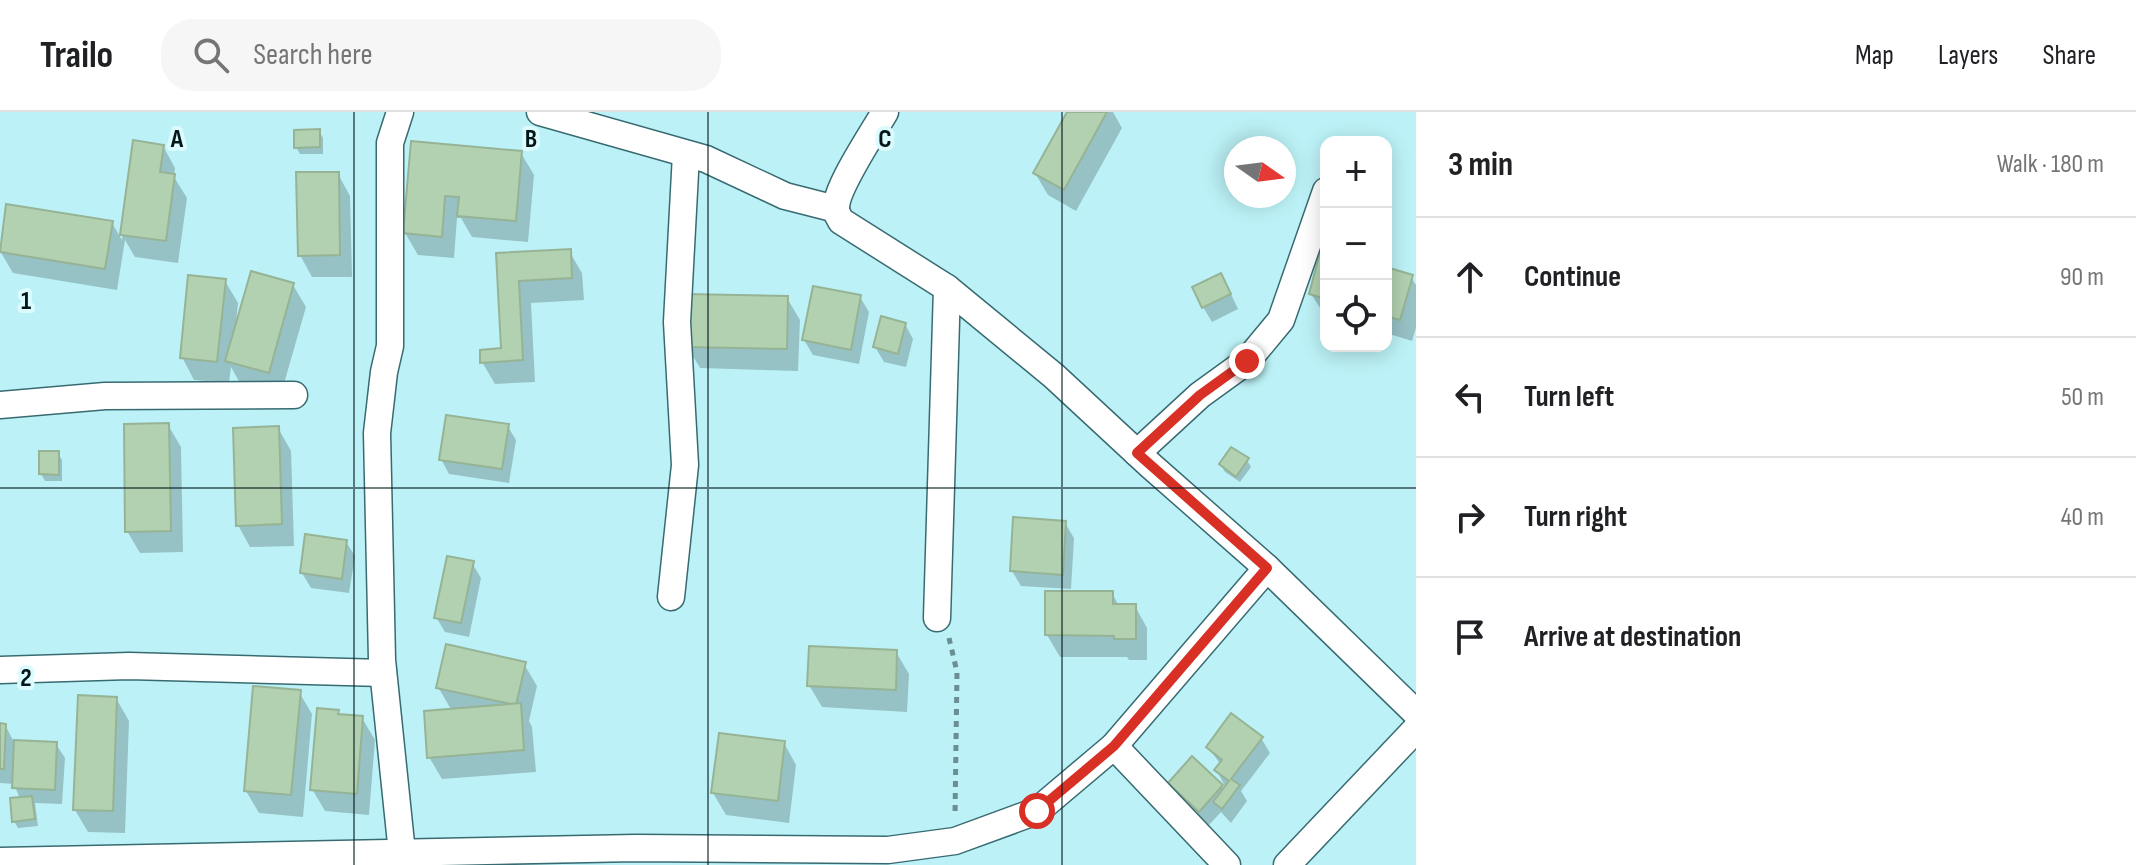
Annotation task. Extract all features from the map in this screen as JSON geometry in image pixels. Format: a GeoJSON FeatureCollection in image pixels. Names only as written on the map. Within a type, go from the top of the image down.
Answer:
{"type":"FeatureCollection","features":[{"type":"Feature","properties":{"kind":"street"},"geometry":{"type":"LineString","coordinates":[[400,112],[390,143],[390,346],[377,433],[383,673],[402,853]]}},
{"type":"Feature","properties":{"kind":"street"},"geometry":{"type":"LineString","coordinates":[[540,112],[706,159],[785,196],[836,209]]}},
{"type":"Feature","properties":{"kind":"street"},"geometry":{"type":"LineString","coordinates":[[885,112],[855,161],[836,209],[841,221],[947,288],[1054,376],[1267,568],[1414,712],[1287,865]]}},
{"type":"Feature","properties":{"kind":"street"},"geometry":{"type":"LineString","coordinates":[[671,597],[685,465],[677,322],[686,154]]}},
{"type":"Feature","properties":{"kind":"street"},"geometry":{"type":"LineString","coordinates":[[1137,453],[1200,395],[1247,361],[1281,320],[1320,208]]}},
{"type":"Feature","properties":{"kind":"street"},"geometry":{"type":"LineString","coordinates":[[937,618],[947,288]]}},
{"type":"Feature","properties":{"kind":"street"},"geometry":{"type":"LineString","coordinates":[[0,405],[105,396],[294,395]]}},
{"type":"Feature","properties":{"kind":"street"},"geometry":{"type":"LineString","coordinates":[[0,861],[191,861],[402,853],[468,859],[638,857],[888,850],[955,841],[1037,811],[1114,746],[1267,568]]}},
{"type":"Feature","properties":{"kind":"street"},"geometry":{"type":"LineString","coordinates":[[0,670],[129,666],[383,673]]}},
{"type":"Feature","properties":{"kind":"street"},"geometry":{"type":"LineString","coordinates":[[1114,746],[1227,865]]}},
{"type":"Feature","properties":{"kind":"path"},"geometry":{"type":"LineString","coordinates":[[937,618],[952,643],[957,672],[955,841]]}},
{"type":"Feature","properties":{"kind":"building"},"geometry":{"type":"Polygon","coordinates":[[[1067,112],[1107,112],[1064,190],[1033,173],[1067,112]]]}},
{"type":"Feature","properties":{"kind":"building"},"geometry":{"type":"Polygon","coordinates":[[[320,129],[320,147],[294,148],[294,130],[320,129]]]}},
{"type":"Feature","properties":{"kind":"building"},"geometry":{"type":"Polygon","coordinates":[[[133,140],[164,145],[160,172],[175,174],[166,241],[120,235],[133,140]]]}},
{"type":"Feature","properties":{"kind":"building"},"geometry":{"type":"Polygon","coordinates":[[[411,141],[522,151],[516,221],[457,216],[459,197],[445,196],[442,237],[403,233],[411,141]]]}},
{"type":"Feature","properties":{"kind":"building"},"geometry":{"type":"Polygon","coordinates":[[[296,172],[339,172],[340,255],[298,256],[296,172]]]}},
{"type":"Feature","properties":{"kind":"building"},"geometry":{"type":"Polygon","coordinates":[[[6,204],[113,221],[105,269],[0,252],[6,204]]]}},
{"type":"Feature","properties":{"kind":"building"},"geometry":{"type":"Polygon","coordinates":[[[571,249],[572,278],[519,281],[523,360],[480,363],[480,350],[501,348],[496,253],[571,249]]]}},
{"type":"Feature","properties":{"kind":"building"},"geometry":{"type":"Polygon","coordinates":[[[1320,253],[1320,297],[1309,294],[1320,253]]]}},
{"type":"Feature","properties":{"kind":"building"},"geometry":{"type":"Polygon","coordinates":[[[1392,269],[1413,275],[1400,320],[1392,318],[1392,269]]]}},
{"type":"Feature","properties":{"kind":"building"},"geometry":{"type":"Polygon","coordinates":[[[251,271],[294,283],[269,373],[225,361],[251,271]]]}},
{"type":"Feature","properties":{"kind":"building"},"geometry":{"type":"Polygon","coordinates":[[[1221,273],[1231,294],[1202,308],[1192,287],[1221,273]]]}},
{"type":"Feature","properties":{"kind":"building"},"geometry":{"type":"Polygon","coordinates":[[[188,275],[226,279],[217,362],[180,358],[188,275]]]}},
{"type":"Feature","properties":{"kind":"building"},"geometry":{"type":"Polygon","coordinates":[[[813,286],[861,295],[851,350],[802,340],[813,286]]]}},
{"type":"Feature","properties":{"kind":"building"},"geometry":{"type":"Polygon","coordinates":[[[686,294],[788,296],[787,349],[685,347],[686,294]]]}},
{"type":"Feature","properties":{"kind":"building"},"geometry":{"type":"Polygon","coordinates":[[[881,316],[906,323],[898,354],[873,347],[881,316]]]}},
{"type":"Feature","properties":{"kind":"building"},"geometry":{"type":"Polygon","coordinates":[[[446,415],[509,424],[502,469],[439,460],[446,415]]]}},
{"type":"Feature","properties":{"kind":"building"},"geometry":{"type":"Polygon","coordinates":[[[169,423],[171,531],[125,532],[124,424],[169,423]]]}},
{"type":"Feature","properties":{"kind":"building"},"geometry":{"type":"Polygon","coordinates":[[[279,426],[282,524],[236,526],[233,428],[279,426]]]}},
{"type":"Feature","properties":{"kind":"building"},"geometry":{"type":"Polygon","coordinates":[[[1231,447],[1249,458],[1236,477],[1219,464],[1231,447]]]}},
{"type":"Feature","properties":{"kind":"building"},"geometry":{"type":"Polygon","coordinates":[[[39,451],[59,451],[59,475],[39,474],[39,451]]]}},
{"type":"Feature","properties":{"kind":"building"},"geometry":{"type":"Polygon","coordinates":[[[1013,517],[1066,521],[1063,575],[1010,571],[1013,517]]]}},
{"type":"Feature","properties":{"kind":"building"},"geometry":{"type":"Polygon","coordinates":[[[305,534],[347,540],[342,579],[300,573],[305,534]]]}},
{"type":"Feature","properties":{"kind":"building"},"geometry":{"type":"Polygon","coordinates":[[[447,556],[474,561],[461,623],[434,618],[447,556]]]}},
{"type":"Feature","properties":{"kind":"building"},"geometry":{"type":"Polygon","coordinates":[[[1045,591],[1113,591],[1113,604],[1136,604],[1136,639],[1045,635],[1045,591]]]}},
{"type":"Feature","properties":{"kind":"building"},"geometry":{"type":"Polygon","coordinates":[[[446,644],[526,662],[516,705],[436,688],[446,644]]]}},
{"type":"Feature","properties":{"kind":"building"},"geometry":{"type":"Polygon","coordinates":[[[809,646],[897,650],[896,690],[807,686],[809,646]]]}},
{"type":"Feature","properties":{"kind":"building"},"geometry":{"type":"Polygon","coordinates":[[[253,686],[301,690],[291,795],[244,791],[253,686]]]}},
{"type":"Feature","properties":{"kind":"building"},"geometry":{"type":"Polygon","coordinates":[[[78,695],[117,697],[113,811],[73,810],[78,695]]]}},
{"type":"Feature","properties":{"kind":"building"},"geometry":{"type":"Polygon","coordinates":[[[521,703],[524,750],[427,758],[424,711],[521,703]]]}},
{"type":"Feature","properties":{"kind":"building"},"geometry":{"type":"Polygon","coordinates":[[[317,708],[363,716],[357,794],[310,790],[317,708]]]}},
{"type":"Feature","properties":{"kind":"building"},"geometry":{"type":"Polygon","coordinates":[[[1231,713],[1263,737],[1231,779],[1240,785],[1222,809],[1213,802],[1229,781],[1214,770],[1222,760],[1206,747],[1231,713]]]}},
{"type":"Feature","properties":{"kind":"building"},"geometry":{"type":"Polygon","coordinates":[[[0,723],[6,724],[4,769],[0,769],[0,723]]]}},
{"type":"Feature","properties":{"kind":"building"},"geometry":{"type":"Polygon","coordinates":[[[719,733],[785,741],[778,801],[711,793],[719,733]]]}},
{"type":"Feature","properties":{"kind":"building"},"geometry":{"type":"Polygon","coordinates":[[[14,740],[57,742],[55,790],[12,788],[14,740]]]}},
{"type":"Feature","properties":{"kind":"building"},"geometry":{"type":"Polygon","coordinates":[[[1192,756],[1223,785],[1199,812],[1168,783],[1192,756]]]}},
{"type":"Feature","properties":{"kind":"building"},"geometry":{"type":"Polygon","coordinates":[[[32,796],[35,819],[12,822],[10,798],[32,796]]]}},
{"type":"Feature","properties":{"kind":"route"},"geometry":{"type":"LineString","coordinates":[[1037,811],[1114,746],[1267,568],[1137,453],[1200,395],[1247,361]]}}]}
